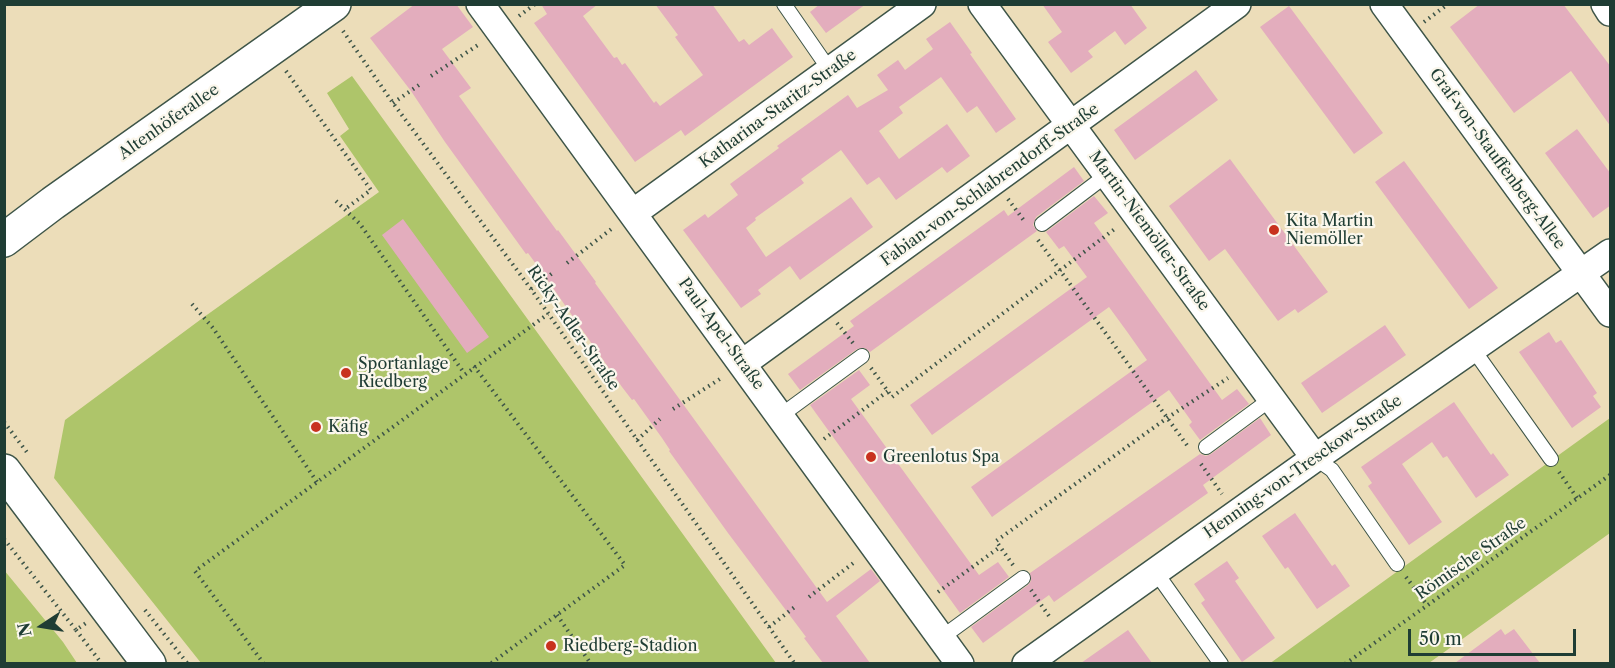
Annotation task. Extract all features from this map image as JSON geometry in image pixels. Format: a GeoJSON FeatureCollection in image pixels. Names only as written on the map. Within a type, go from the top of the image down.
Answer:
{"type":"FeatureCollection","features":[{"type":"Feature","properties":{"kind":"street","name":"Paul-Apel-Straße"},"geometry":{"type":"LineString","coordinates":[[480,4],[960,663]]}},
{"type":"Feature","properties":{"kind":"street","name":"Katharina-Staritz-Straße"},"geometry":{"type":"LineString","coordinates":[[633,213],[922,4]]}},
{"type":"Feature","properties":{"kind":"street","name":"Martin-Niemöller-Straße"},"geometry":{"type":"LineString","coordinates":[[982,4],[1315,458]]}},
{"type":"Feature","properties":{"kind":"street","name":"Fabian-von-Schlabrendorff-Straße"},"geometry":{"type":"LineString","coordinates":[[743,363],[1237,4]]}},
{"type":"Feature","properties":{"kind":"street","name":"Graf-von-Stauffenberg-Allee"},"geometry":{"type":"LineString","coordinates":[[1383,4],[1611,313]]}},
{"type":"Feature","properties":{"kind":"street"},"geometry":{"type":"LineString","coordinates":[[1605,4],[1611,12]]}},
{"type":"Feature","properties":{"kind":"street","name":"Altenhöferallee"},"geometry":{"type":"LineString","coordinates":[[4,240],[53,202],[330,7]]}},
{"type":"Feature","properties":{"kind":"street","name":"Henning-von-Tresckow-Straße"},"geometry":{"type":"LineString","coordinates":[[1026,663],[1315,458],[1611,253]]}},
{"type":"Feature","properties":{"kind":"street"},"geometry":{"type":"LineString","coordinates":[[4,471],[149,663]]}},
{"type":"Feature","properties":{"kind":"lane"},"geometry":{"type":"LineString","coordinates":[[784,4],[831,72]]}},
{"type":"Feature","properties":{"kind":"lane"},"geometry":{"type":"LineString","coordinates":[[1037,228],[1108,174]]}},
{"type":"Feature","properties":{"kind":"lane"},"geometry":{"type":"LineString","coordinates":[[1473,349],[1551,459]]}},
{"type":"Feature","properties":{"kind":"lane"},"geometry":{"type":"LineString","coordinates":[[780,416],[862,356]]}},
{"type":"Feature","properties":{"kind":"lane"},"geometry":{"type":"LineString","coordinates":[[1206,447],[1271,399]]}},
{"type":"Feature","properties":{"kind":"lane"},"geometry":{"type":"LineString","coordinates":[[1315,458],[1332,470],[1397,564]]}},
{"type":"Feature","properties":{"kind":"lane"},"geometry":{"type":"LineString","coordinates":[[1155,571],[1221,663]]}},
{"type":"Feature","properties":{"kind":"lane"},"geometry":{"type":"LineString","coordinates":[[941,638],[1023,578]]}},
{"type":"Feature","properties":{"kind":"path","name":"Ricky-Adler-Straße"},"geometry":{"type":"LineString","coordinates":[[330,7],[393,103],[531,289],[795,663]]}},
{"type":"Feature","properties":{"kind":"path"},"geometry":{"type":"LineString","coordinates":[[431,76],[498,31]]}},
{"type":"Feature","properties":{"kind":"path"},"geometry":{"type":"LineString","coordinates":[[286,71],[371,190],[345,209]]}},
{"type":"Feature","properties":{"kind":"path"},"geometry":{"type":"LineString","coordinates":[[393,103],[419,85]]}},
{"type":"Feature","properties":{"kind":"path"},"geometry":{"type":"LineString","coordinates":[[995,181],[1026,224]]}},
{"type":"Feature","properties":{"kind":"path"},"geometry":{"type":"LineString","coordinates":[[336,201],[360,224],[464,373]]}},
{"type":"Feature","properties":{"kind":"path"},"geometry":{"type":"LineString","coordinates":[[567,263],[633,213]]}},
{"type":"Feature","properties":{"kind":"path"},"geometry":{"type":"LineString","coordinates":[[825,305],[892,397],[1136,213]]}},
{"type":"Feature","properties":{"kind":"path"},"geometry":{"type":"LineString","coordinates":[[1037,228],[1059,270],[1237,514]]}},
{"type":"Feature","properties":{"kind":"path"},"geometry":{"type":"LineString","coordinates":[[531,289],[554,272]]}},
{"type":"Feature","properties":{"kind":"path"},"geometry":{"type":"LineString","coordinates":[[192,304],[213,328],[317,482]]}},
{"type":"Feature","properties":{"kind":"path"},"geometry":{"type":"LineString","coordinates":[[264,663],[195,571],[548,314]]}},
{"type":"Feature","properties":{"kind":"path"},"geometry":{"type":"LineString","coordinates":[[673,409],[743,363]]}},
{"type":"Feature","properties":{"kind":"path"},"geometry":{"type":"LineString","coordinates":[[474,366],[625,565],[490,663]]}},
{"type":"Feature","properties":{"kind":"path"},"geometry":{"type":"LineString","coordinates":[[1064,636],[996,541],[1167,418],[1247,366]]}},
{"type":"Feature","properties":{"kind":"path"},"geometry":{"type":"LineString","coordinates":[[806,453],[888,391]]}},
{"type":"Feature","properties":{"kind":"path"},"geometry":{"type":"LineString","coordinates":[[637,440],[660,419]]}},
{"type":"Feature","properties":{"kind":"path"},"geometry":{"type":"LineString","coordinates":[[1551,459],[1577,498]]}},
{"type":"Feature","properties":{"kind":"path","name":"Römische Straße"},"geometry":{"type":"LineString","coordinates":[[1345,663],[1611,475]]}},
{"type":"Feature","properties":{"kind":"path"},"geometry":{"type":"LineString","coordinates":[[4,539],[53,599]]}},
{"type":"Feature","properties":{"kind":"path"},"geometry":{"type":"LineString","coordinates":[[809,597],[875,547]]}},
{"type":"Feature","properties":{"kind":"path"},"geometry":{"type":"LineString","coordinates":[[918,607],[1000,547]]}},
{"type":"Feature","properties":{"kind":"path"},"geometry":{"type":"LineString","coordinates":[[1397,564],[1427,606]]}},
{"type":"Feature","properties":{"kind":"path"},"geometry":{"type":"LineString","coordinates":[[769,627],[796,606]]}},
{"type":"Feature","properties":{"kind":"path"},"geometry":{"type":"LineString","coordinates":[[557,615],[591,663]]}},
{"type":"Feature","properties":{"kind":"path"},"geometry":{"type":"LineString","coordinates":[[76,630],[102,663]]}},
{"type":"Feature","properties":{"kind":"green space","name":"Sportanlage Riedberg"},"geometry":{"type":"Polygon","coordinates":[[[352,76],[776,663],[201,663],[54,478],[65,420],[379,192],[340,136],[349,129],[327,93],[352,76]]]}},
{"type":"Feature","properties":{"kind":"green space"},"geometry":{"type":"Polygon","coordinates":[[[1610,418],[1610,533],[1429,663],[1269,664],[1610,418]]]}},
{"type":"Feature","properties":{"kind":"green space"},"geometry":{"type":"Polygon","coordinates":[[[4,570],[63,642],[77,663],[5,663],[4,570]]]}},
{"type":"Feature","properties":{"kind":"building"},"geometry":{"type":"Polygon","coordinates":[[[415,4],[456,4],[473,27],[442,49],[471,88],[459,96],[827,602],[871,569],[880,581],[836,616],[870,663],[823,663],[669,451],[634,399],[632,400],[622,387],[528,253],[526,254],[445,142],[411,91],[370,38],[415,4]]]}},
{"type":"Feature","properties":{"kind":"building"},"geometry":{"type":"Polygon","coordinates":[[[541,4],[598,4],[583,16],[614,58],[617,57],[622,65],[625,63],[654,103],[656,101],[660,106],[703,75],[675,37],[678,35],[655,4],[712,4],[739,42],[744,39],[749,45],[772,28],[793,57],[685,136],[681,130],[635,162],[534,23],[547,14],[541,4]]]}},
{"type":"Feature","properties":{"kind":"building"},"geometry":{"type":"Polygon","coordinates":[[[820,4],[866,4],[826,33],[810,12],[820,4]]]}},
{"type":"Feature","properties":{"kind":"building"},"geometry":{"type":"Polygon","coordinates":[[[1042,4],[1130,4],[1147,28],[1125,45],[1115,31],[1088,51],[1093,57],[1071,73],[1048,42],[1062,32],[1042,4]]]}},
{"type":"Feature","properties":{"kind":"building"},"geometry":{"type":"Polygon","coordinates":[[[1480,4],[1563,4],[1611,67],[1611,127],[1571,71],[1514,113],[1450,27],[1480,4]]]}},
{"type":"Feature","properties":{"kind":"building"},"geometry":{"type":"Polygon","coordinates":[[[1289,6],[1383,133],[1354,154],[1260,27],[1289,6]]]}},
{"type":"Feature","properties":{"kind":"building"},"geometry":{"type":"Polygon","coordinates":[[[950,22],[1016,119],[996,133],[977,106],[967,113],[941,77],[899,107],[903,113],[879,131],[899,159],[947,124],[970,156],[947,173],[942,167],[896,200],[879,177],[867,185],[841,150],[801,179],[804,183],[755,218],[756,220],[746,228],[766,257],[851,197],[873,227],[800,280],[790,266],[758,290],[761,294],[741,308],[683,230],[705,214],[708,218],[738,195],[730,184],[779,148],[777,146],[848,95],[857,108],[888,90],[877,75],[898,60],[905,70],[933,49],[926,39],[950,22]]]}},
{"type":"Feature","properties":{"kind":"building"},"geometry":{"type":"Polygon","coordinates":[[[1196,70],[1218,100],[1135,160],[1114,130],[1196,70]]]}},
{"type":"Feature","properties":{"kind":"building"},"geometry":{"type":"Polygon","coordinates":[[[1577,129],[1611,174],[1611,205],[1593,218],[1545,153],[1577,129]]]}},
{"type":"Feature","properties":{"kind":"building"},"geometry":{"type":"Polygon","coordinates":[[[1230,159],[1328,292],[1298,313],[1295,309],[1278,321],[1225,249],[1209,261],[1169,206],[1230,159]]]}},
{"type":"Feature","properties":{"kind":"building"},"geometry":{"type":"Polygon","coordinates":[[[1404,161],[1498,288],[1469,309],[1375,182],[1404,161]]]}},
{"type":"Feature","properties":{"kind":"building"},"geometry":{"type":"Polygon","coordinates":[[[1074,167],[1084,181],[1036,217],[1033,225],[1037,231],[870,352],[865,348],[857,349],[800,390],[788,374],[854,326],[850,321],[1004,210],[1008,216],[1074,167]]]}},
{"type":"Feature","properties":{"kind":"building"},"geometry":{"type":"Polygon","coordinates":[[[1094,196],[1108,213],[1094,223],[1222,400],[1237,389],[1249,404],[1200,440],[1189,425],[1192,422],[1169,390],[992,517],[971,487],[1147,360],[1109,307],[932,435],[910,405],[1087,277],[1064,246],[1059,249],[1046,232],[1094,196]]]}},
{"type":"Feature","properties":{"kind":"building"},"geometry":{"type":"Polygon","coordinates":[[[403,219],[489,337],[467,353],[382,235],[403,219]]]}},
{"type":"Feature","properties":{"kind":"building"},"geometry":{"type":"Polygon","coordinates":[[[1385,325],[1406,355],[1322,413],[1301,383],[1385,325]]]}},
{"type":"Feature","properties":{"kind":"building"},"geometry":{"type":"Polygon","coordinates":[[[1549,332],[1556,343],[1561,340],[1597,393],[1593,396],[1601,407],[1572,428],[1519,352],[1549,332]]]}},
{"type":"Feature","properties":{"kind":"building"},"geometry":{"type":"Polygon","coordinates":[[[859,370],[870,385],[851,399],[979,575],[998,562],[1009,577],[960,613],[810,405],[859,370]]]}},
{"type":"Feature","properties":{"kind":"building"},"geometry":{"type":"Polygon","coordinates":[[[1454,402],[1491,455],[1493,453],[1509,475],[1476,498],[1447,456],[1443,458],[1432,442],[1402,464],[1442,522],[1409,545],[1368,486],[1372,483],[1361,467],[1454,402]]]}},
{"type":"Feature","properties":{"kind":"building"},"geometry":{"type":"Polygon","coordinates":[[[1260,418],[1271,435],[1203,485],[1208,493],[1054,602],[1049,595],[983,643],[971,627],[1028,585],[1031,581],[1030,573],[1200,454],[1206,456],[1211,454],[1260,418]]]}},
{"type":"Feature","properties":{"kind":"building"},"geometry":{"type":"Polygon","coordinates":[[[1295,513],[1332,566],[1335,564],[1350,586],[1317,609],[1288,567],[1285,569],[1262,536],[1295,513]]]}},
{"type":"Feature","properties":{"kind":"building"},"geometry":{"type":"Polygon","coordinates":[[[1227,561],[1239,578],[1235,581],[1275,638],[1242,662],[1201,603],[1205,600],[1194,584],[1227,561]]]}},
{"type":"Feature","properties":{"kind":"building"},"geometry":{"type":"Polygon","coordinates":[[[1501,629],[1505,635],[1514,629],[1540,663],[1455,663],[1501,629]]]}},
{"type":"Feature","properties":{"kind":"building"},"geometry":{"type":"Polygon","coordinates":[[[1128,630],[1152,663],[1081,663],[1128,630]]]}},
{"type":"Feature","properties":{"kind":"place","name":"Kita Martin Niemöller"},"geometry":{"type":"Point","coordinates":[1274,230]}},
{"type":"Feature","properties":{"kind":"place","name":"Sportanlage Riedberg"},"geometry":{"type":"Point","coordinates":[346,373]}},
{"type":"Feature","properties":{"kind":"place","name":"Käfig"},"geometry":{"type":"Point","coordinates":[316,427]}},
{"type":"Feature","properties":{"kind":"place","name":"Greenlotus Spa"},"geometry":{"type":"Point","coordinates":[871,457]}},
{"type":"Feature","properties":{"kind":"place","name":"Riedberg-Stadion"},"geometry":{"type":"Point","coordinates":[551,646]}}]}
